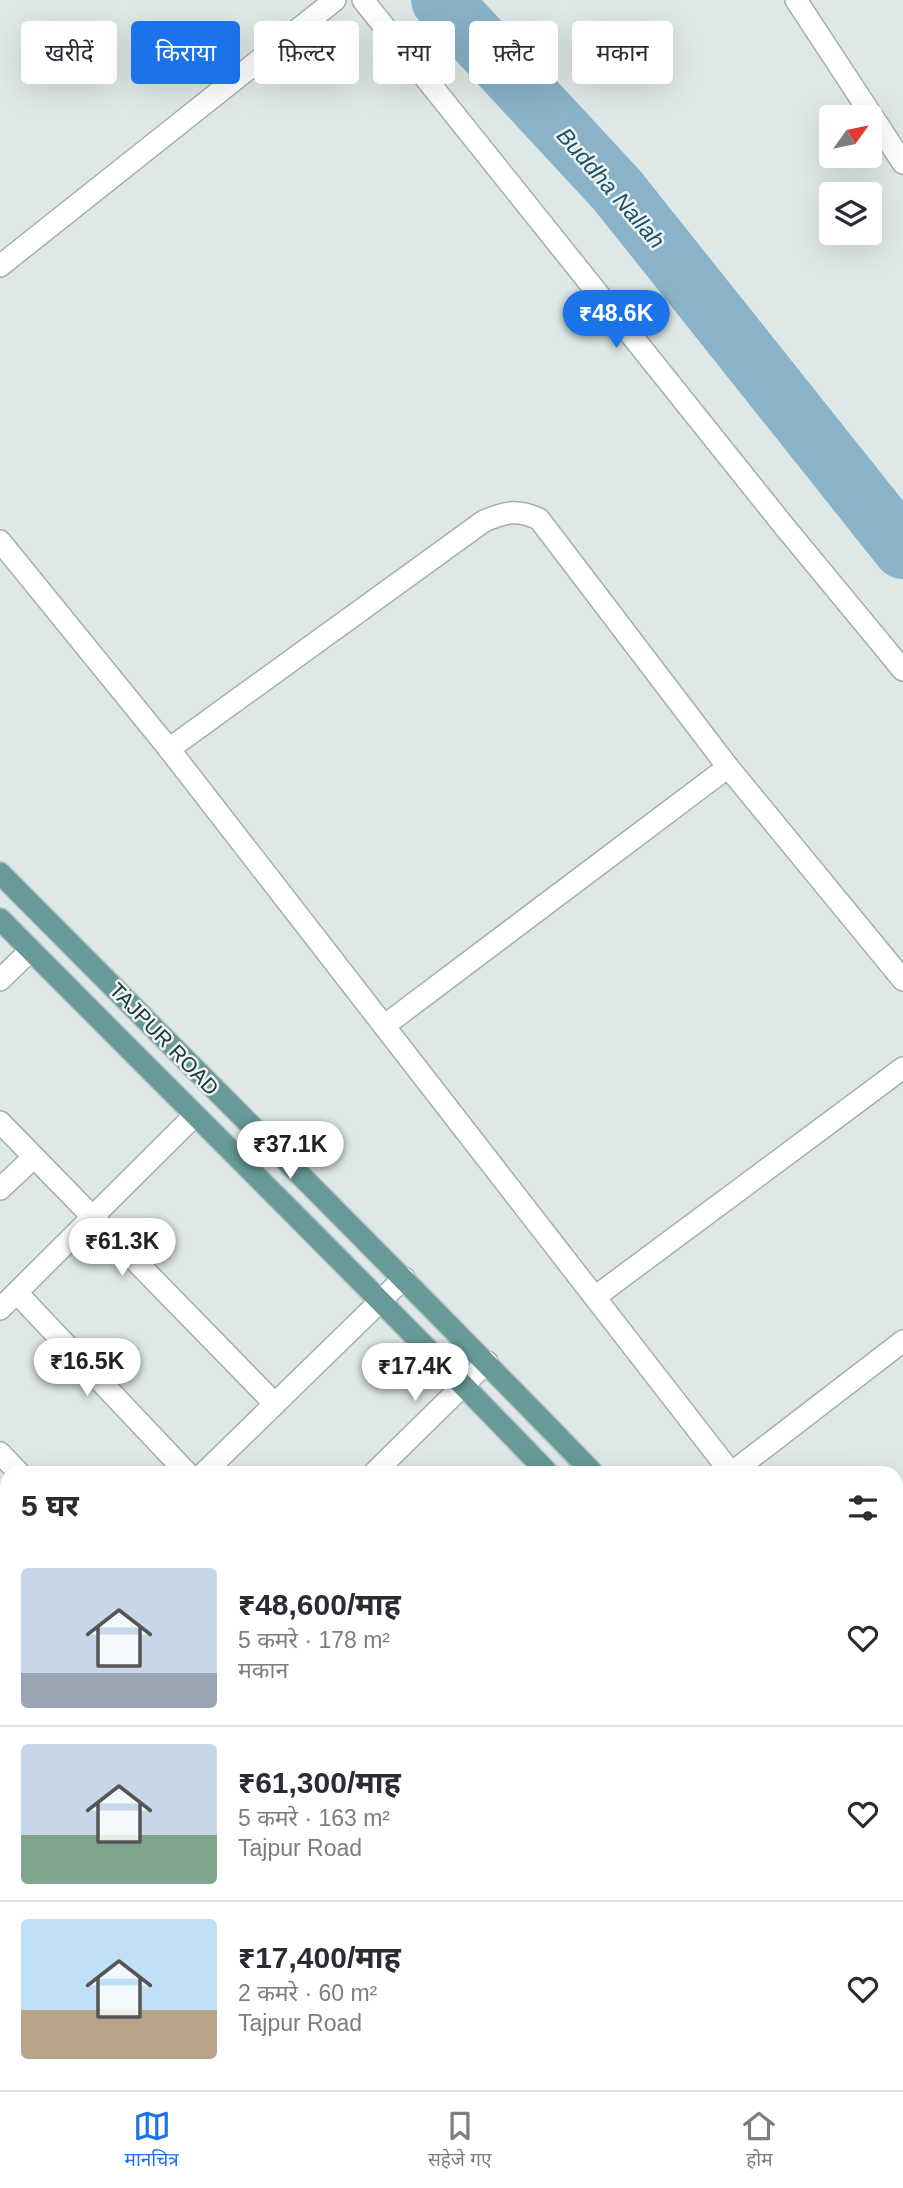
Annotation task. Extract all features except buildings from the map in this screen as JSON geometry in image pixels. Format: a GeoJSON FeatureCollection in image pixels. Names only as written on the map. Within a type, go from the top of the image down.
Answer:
{"type":"FeatureCollection","features":[{"type":"Feature","properties":{"kind":"main road","name":"TAJPUR ROAD"},"geometry":{"type":"LineString","coordinates":[[0,873],[404,1278],[586,1466]]}},
{"type":"Feature","properties":{"kind":"main road","name":"TAJPUR ROAD"},"geometry":{"type":"LineString","coordinates":[[0,919],[194,1116],[381,1300],[541,1466]]}},
{"type":"Feature","properties":{"kind":"street"},"geometry":{"type":"LineString","coordinates":[[0,265],[312,6],[335,0]]}},
{"type":"Feature","properties":{"kind":"street"},"geometry":{"type":"LineString","coordinates":[[363,0],[784,526],[903,670]]}},
{"type":"Feature","properties":{"kind":"street"},"geometry":{"type":"LineString","coordinates":[[796,0],[903,163]]}},
{"type":"Feature","properties":{"kind":"street"},"geometry":{"type":"LineString","coordinates":[[169,749],[485,521],[507,511],[523,511],[539,519],[728,767],[903,980]]}},
{"type":"Feature","properties":{"kind":"street"},"geometry":{"type":"LineString","coordinates":[[0,541],[169,749],[726,1466]]}},
{"type":"Feature","properties":{"kind":"street"},"geometry":{"type":"LineString","coordinates":[[384,1026],[728,767]]}},
{"type":"Feature","properties":{"kind":"street"},"geometry":{"type":"LineString","coordinates":[[0,980],[31,950]]}},
{"type":"Feature","properties":{"kind":"street"},"geometry":{"type":"LineString","coordinates":[[595,1297],[903,1068]]}},
{"type":"Feature","properties":{"kind":"street"},"geometry":{"type":"LineString","coordinates":[[0,1309],[94,1219],[194,1116]]}},
{"type":"Feature","properties":{"kind":"street"},"geometry":{"type":"LineString","coordinates":[[0,1122],[275,1404]]}},
{"type":"Feature","properties":{"kind":"street"},"geometry":{"type":"LineString","coordinates":[[0,1189],[34,1157]]}},
{"type":"Feature","properties":{"kind":"street"},"geometry":{"type":"LineString","coordinates":[[210,1466],[404,1278]]}},
{"type":"Feature","properties":{"kind":"street"},"geometry":{"type":"LineString","coordinates":[[17,1293],[180,1466]]}},
{"type":"Feature","properties":{"kind":"street"},"geometry":{"type":"LineString","coordinates":[[740,1466],[903,1341]]}},
{"type":"Feature","properties":{"kind":"street"},"geometry":{"type":"LineString","coordinates":[[381,1466],[487,1362]]}},
{"type":"Feature","properties":{"kind":"street"},"geometry":{"type":"LineString","coordinates":[[0,1453],[12,1466]]}},
{"type":"Feature","properties":{"kind":"waterway","name":"Buddha Nallah"},"geometry":{"type":"LineString","coordinates":[[441,0],[617,190],[903,549]]}}]}
